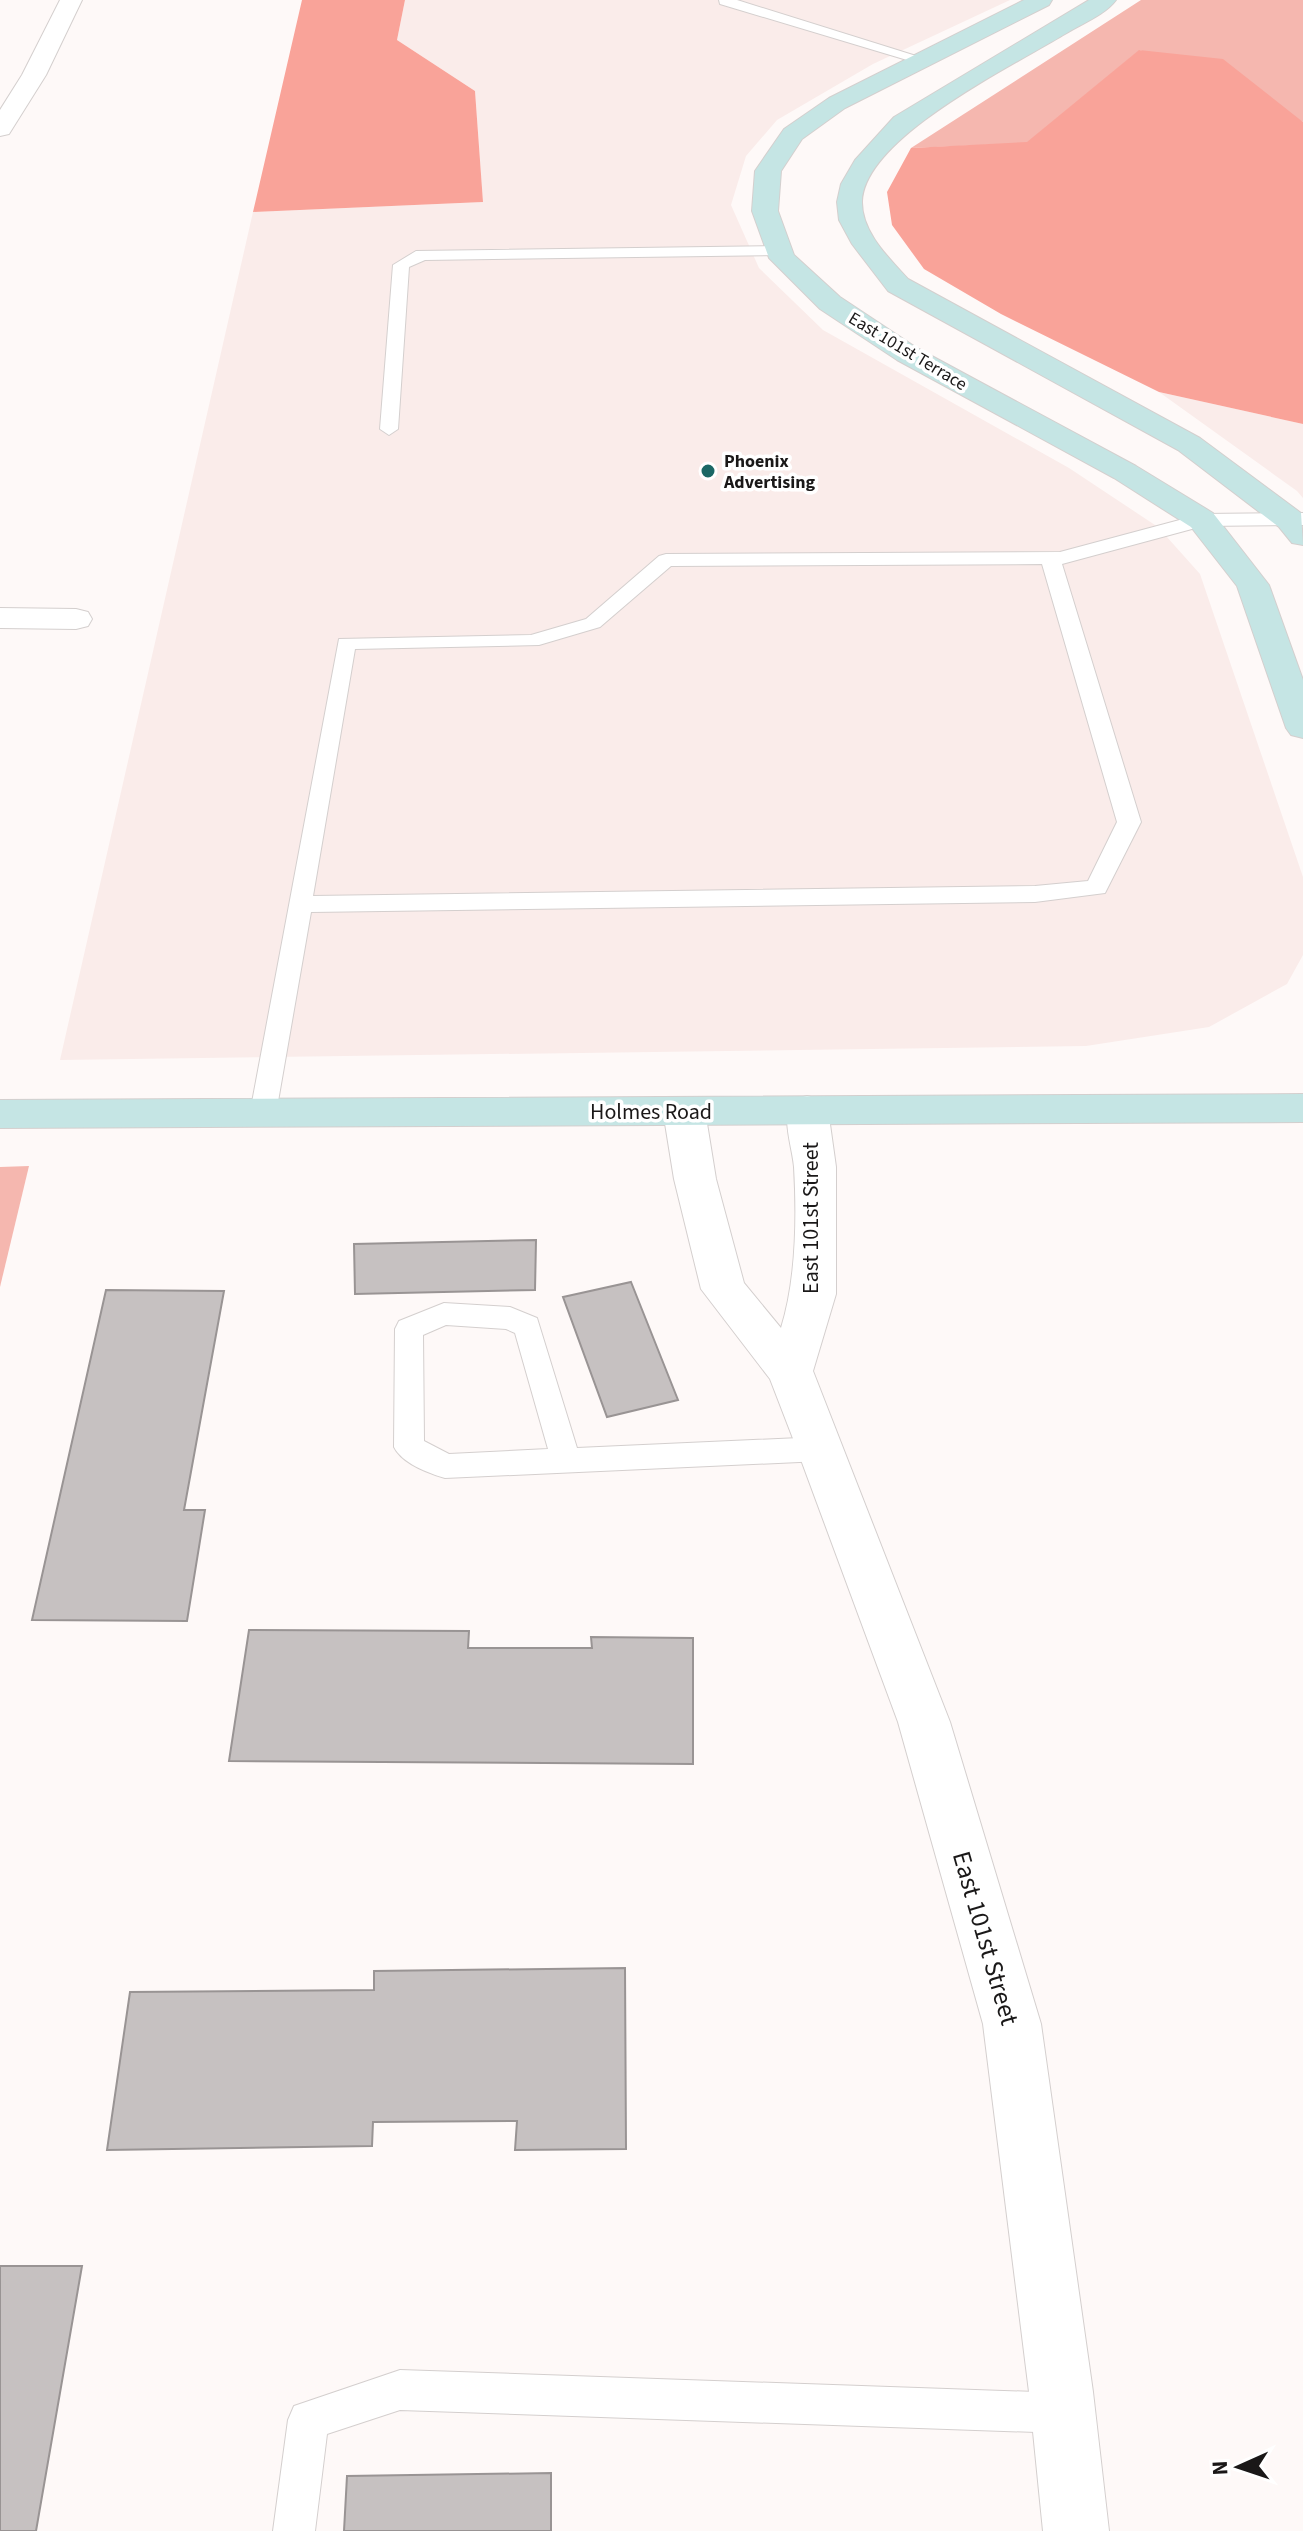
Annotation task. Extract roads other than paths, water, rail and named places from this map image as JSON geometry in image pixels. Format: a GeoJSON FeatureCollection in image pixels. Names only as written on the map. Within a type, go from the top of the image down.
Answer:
{"type":"FeatureCollection","features":[{"type":"Feature","properties":{"kind":"street"},"geometry":{"type":"LineString","coordinates":[[0,129],[34,75],[71,0]]}},
{"type":"Feature","properties":{"kind":"street","name":"East 101st Terrace"},"geometry":{"type":"LineString","coordinates":[[1041,0],[837,103],[793,134],[768,171],[765,211],[782,258],[830,303],[907,354],[1125,472],[1202,520],[1253,585],[1303,728]]}},
{"type":"Feature","properties":{"kind":"street"},"geometry":{"type":"LineString","coordinates":[[1105,0],[903,122],[877,147],[851,181],[850,215],[866,251],[898,285],[1189,444],[1299,525]]}},
{"type":"Feature","properties":{"kind":"street"},"geometry":{"type":"LineString","coordinates":[[0,618],[76,619]]}},
{"type":"Feature","properties":{"kind":"street","name":"Holmes Road"},"geometry":{"type":"LineString","coordinates":[[0,1114],[1303,1108]]}},
{"type":"Feature","properties":{"kind":"street","name":"East 101st Street"},"geometry":{"type":"LineString","coordinates":[[790,1371],[814,1294],[815,1167],[807,1110]]}},
{"type":"Feature","properties":{"kind":"street","name":"East 101st Street"},"geometry":{"type":"LineString","coordinates":[[684,1111],[695,1179],[723,1289],[790,1371],[821,1449],[924,1722],[1012,2024],[1076,2531]]}},
{"type":"Feature","properties":{"kind":"lane"},"geometry":{"type":"LineString","coordinates":[[728,0],[725,1],[922,60]]}},
{"type":"Feature","properties":{"kind":"lane"},"geometry":{"type":"LineString","coordinates":[[389,429],[401,265],[422,255],[780,251]]}},
{"type":"Feature","properties":{"kind":"lane"},"geometry":{"type":"LineString","coordinates":[[263,1113],[346,643],[532,641],[593,623],[666,560],[1061,558],[1202,520],[1299,525]]}},
{"type":"Feature","properties":{"kind":"lane"},"geometry":{"type":"LineString","coordinates":[[300,904],[1035,894],[1097,888],[1129,822],[1050,558]]}},
{"type":"Feature","properties":{"kind":"lane"},"geometry":{"type":"LineString","coordinates":[[566,1461],[527,1326],[510,1318],[444,1314],[409,1329],[409,1447],[445,1466],[566,1461],[821,1449]]}},
{"type":"Feature","properties":{"kind":"lane"},"geometry":{"type":"LineString","coordinates":[[294,2531],[308,2420],[400,2390],[1063,2413]]}},
{"type":"Feature","properties":{"kind":"place","name":"Phoenix Advertising"},"geometry":{"type":"Point","coordinates":[708,471]}}]}
